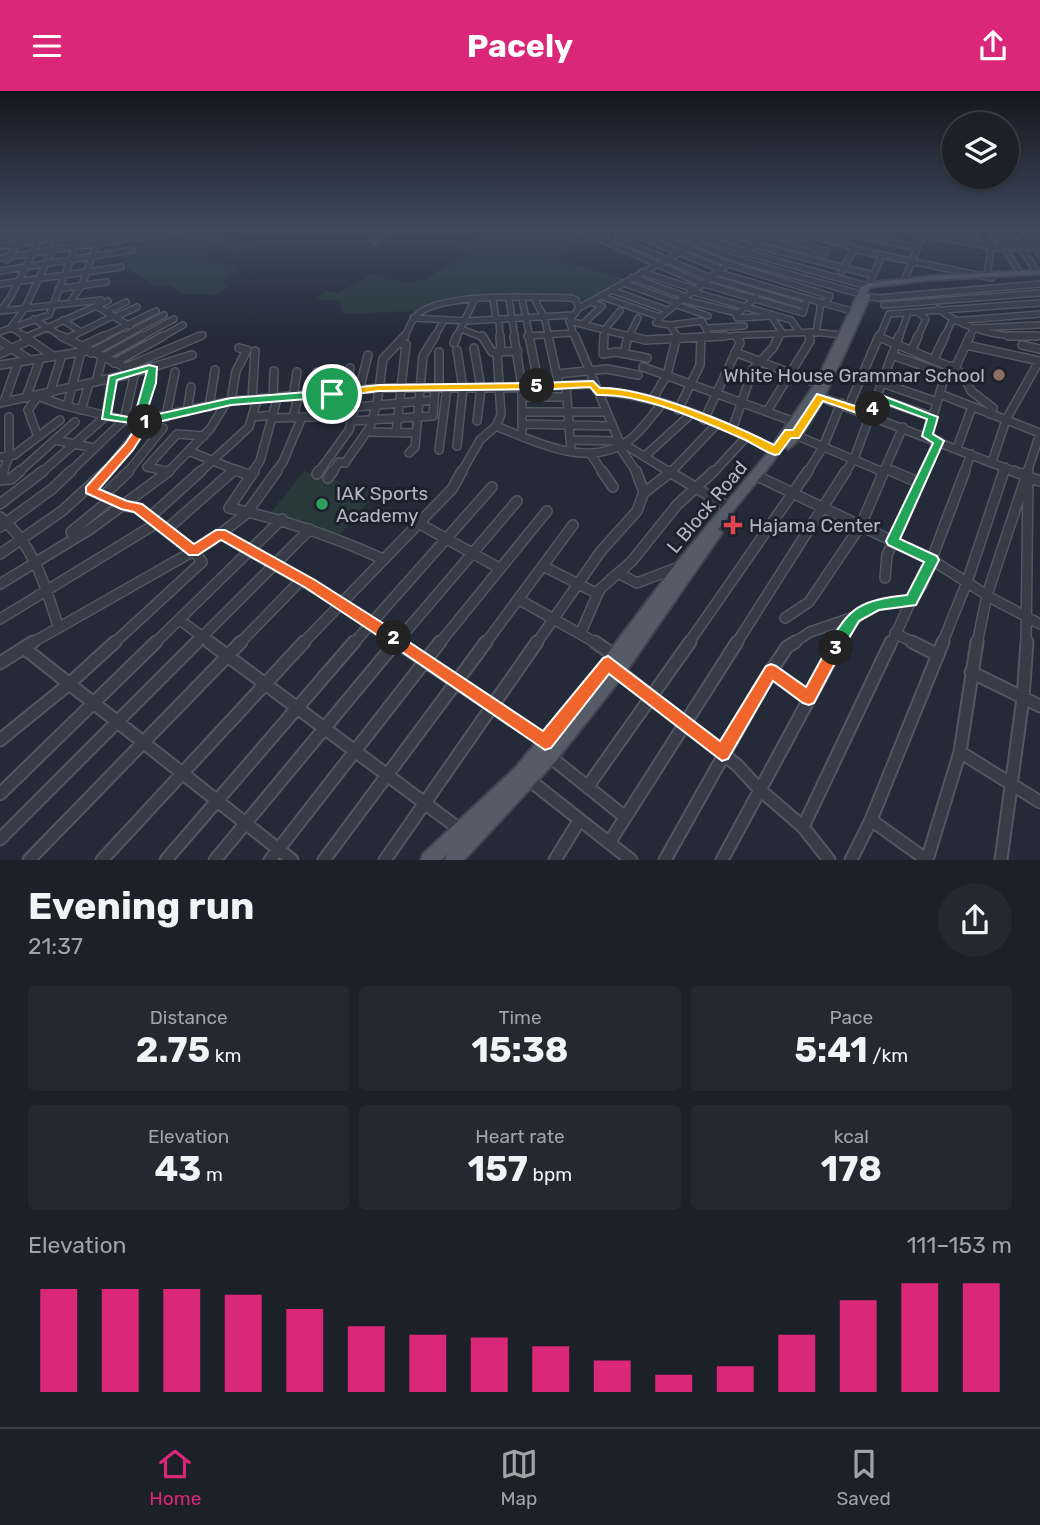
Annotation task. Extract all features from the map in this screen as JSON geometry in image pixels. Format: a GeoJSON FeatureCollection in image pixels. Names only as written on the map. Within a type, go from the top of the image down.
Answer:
{"type":"FeatureCollection","features":[{"type":"Feature","properties":{"kind":"main road"},"geometry":{"type":"LineString","coordinates":[[867,289],[1035,275]]}},
{"type":"Feature","properties":{"kind":"main road"},"geometry":{"type":"LineString","coordinates":[[867,289],[932,278],[983,278]]}},
{"type":"Feature","properties":{"kind":"main road","name":"L Block Road"},"geometry":{"type":"LineString","coordinates":[[429,860],[551,757],[618,671],[693,563],[793,430],[819,383],[851,311],[867,289]]}},
{"type":"Feature","properties":{"kind":"main road","name":"L Block Road"},"geometry":{"type":"LineString","coordinates":[[453,860],[525,777],[542,745],[728,507],[759,477],[775,451],[820,397],[840,358],[867,289]]}},
{"type":"Feature","properties":{"kind":"street"},"geometry":{"type":"LineString","coordinates":[[0,271],[25,267]]}},
{"type":"Feature","properties":{"kind":"street"},"geometry":{"type":"LineString","coordinates":[[0,311],[25,267]]}},
{"type":"Feature","properties":{"kind":"street"},"geometry":{"type":"LineString","coordinates":[[11,327],[25,307],[45,267]]}},
{"type":"Feature","properties":{"kind":"street"},"geometry":{"type":"LineString","coordinates":[[0,332],[49,315],[67,267]]}},
{"type":"Feature","properties":{"kind":"street"},"geometry":{"type":"LineString","coordinates":[[71,301],[82,285],[88,267]]}},
{"type":"Feature","properties":{"kind":"street"},"geometry":{"type":"LineString","coordinates":[[0,284],[121,267]]}},
{"type":"Feature","properties":{"kind":"street"},"geometry":{"type":"LineString","coordinates":[[385,860],[601,551],[642,506],[645,492],[595,388],[573,333],[571,318],[579,308],[650,267]]}},
{"type":"Feature","properties":{"kind":"street"},"geometry":{"type":"LineString","coordinates":[[658,267],[700,283],[803,313],[807,298]]}},
{"type":"Feature","properties":{"kind":"street"},"geometry":{"type":"LineString","coordinates":[[682,267],[805,306]]}},
{"type":"Feature","properties":{"kind":"street"},"geometry":{"type":"LineString","coordinates":[[710,267],[767,287],[851,311]]}},
{"type":"Feature","properties":{"kind":"street"},"geometry":{"type":"LineString","coordinates":[[655,340],[658,320],[667,310],[723,267]]}},
{"type":"Feature","properties":{"kind":"street"},"geometry":{"type":"LineString","coordinates":[[737,267],[830,296],[823,303],[810,341],[768,410]]}},
{"type":"Feature","properties":{"kind":"street"},"geometry":{"type":"LineString","coordinates":[[765,267],[867,289]]}},
{"type":"Feature","properties":{"kind":"street"},"geometry":{"type":"LineString","coordinates":[[623,283],[679,300],[737,313],[790,267]]}},
{"type":"Feature","properties":{"kind":"street"},"geometry":{"type":"LineString","coordinates":[[799,267],[867,289]]}},
{"type":"Feature","properties":{"kind":"street"},"geometry":{"type":"LineString","coordinates":[[839,267],[884,305],[889,314]]}},
{"type":"Feature","properties":{"kind":"street"},"geometry":{"type":"LineString","coordinates":[[867,289],[876,267]]}},
{"type":"Feature","properties":{"kind":"street"},"geometry":{"type":"LineString","coordinates":[[904,281],[909,267]]}},
{"type":"Feature","properties":{"kind":"street"},"geometry":{"type":"LineString","coordinates":[[932,278],[934,267]]}},
{"type":"Feature","properties":{"kind":"street"},"geometry":{"type":"LineString","coordinates":[[945,267],[983,278],[1040,324]]}},
{"type":"Feature","properties":{"kind":"street"},"geometry":{"type":"LineString","coordinates":[[983,278],[986,267]]}},
{"type":"Feature","properties":{"kind":"street"},"geometry":{"type":"LineString","coordinates":[[58,289],[104,282],[108,269]]}},
{"type":"Feature","properties":{"kind":"street"},"geometry":{"type":"LineString","coordinates":[[838,278],[843,269]]}},
{"type":"Feature","properties":{"kind":"street"},"geometry":{"type":"LineString","coordinates":[[642,272],[791,320],[800,333]]}},
{"type":"Feature","properties":{"kind":"street"},"geometry":{"type":"LineString","coordinates":[[632,277],[709,316]]}},
{"type":"Feature","properties":{"kind":"street"},"geometry":{"type":"LineString","coordinates":[[611,290],[667,310]]}},
{"type":"Feature","properties":{"kind":"street"},"geometry":{"type":"LineString","coordinates":[[884,305],[1040,293]]}},
{"type":"Feature","properties":{"kind":"street"},"geometry":{"type":"LineString","coordinates":[[600,296],[670,325],[702,321],[710,337]]}},
{"type":"Feature","properties":{"kind":"street"},"geometry":{"type":"LineString","coordinates":[[534,298],[544,317],[557,374],[567,397],[571,452]]}},
{"type":"Feature","properties":{"kind":"street"},"geometry":{"type":"LineString","coordinates":[[554,298],[562,316]]}},
{"type":"Feature","properties":{"kind":"street"},"geometry":{"type":"LineString","coordinates":[[328,478],[339,462],[345,463],[360,448],[370,432],[383,359],[387,351],[398,343],[418,313],[440,304],[493,299],[576,300],[579,308]]}},
{"type":"Feature","properties":{"kind":"street"},"geometry":{"type":"LineString","coordinates":[[102,860],[340,603],[452,489],[480,440],[496,426],[501,415],[501,388],[498,319],[493,299]]}},
{"type":"Feature","properties":{"kind":"street"},"geometry":{"type":"LineString","coordinates":[[509,299],[522,387],[522,436]]}},
{"type":"Feature","properties":{"kind":"street"},"geometry":{"type":"LineString","coordinates":[[522,299],[539,386]]}},
{"type":"Feature","properties":{"kind":"street"},"geometry":{"type":"LineString","coordinates":[[0,311],[71,301],[102,302]]}},
{"type":"Feature","properties":{"kind":"street"},"geometry":{"type":"LineString","coordinates":[[457,446],[463,388],[455,346],[474,301]]}},
{"type":"Feature","properties":{"kind":"street"},"geometry":{"type":"LineString","coordinates":[[930,301],[951,321],[973,330],[1015,338],[1040,337]]}},
{"type":"Feature","properties":{"kind":"street"},"geometry":{"type":"LineString","coordinates":[[102,302],[106,312],[145,335]]}},
{"type":"Feature","properties":{"kind":"street"},"geometry":{"type":"LineString","coordinates":[[0,354],[48,327],[102,302]]}},
{"type":"Feature","properties":{"kind":"street"},"geometry":{"type":"LineString","coordinates":[[106,312],[126,302]]}},
{"type":"Feature","properties":{"kind":"street"},"geometry":{"type":"LineString","coordinates":[[584,323],[602,306],[591,302]]}},
{"type":"Feature","properties":{"kind":"street"},"geometry":{"type":"LineString","coordinates":[[889,314],[1040,303]]}},
{"type":"Feature","properties":{"kind":"street"},"geometry":{"type":"LineString","coordinates":[[67,339],[137,307]]}},
{"type":"Feature","properties":{"kind":"street"},"geometry":{"type":"LineString","coordinates":[[67,406],[85,351],[111,333],[156,311]]}},
{"type":"Feature","properties":{"kind":"street"},"geometry":{"type":"LineString","coordinates":[[620,311],[605,329],[603,354],[624,353],[647,358]]}},
{"type":"Feature","properties":{"kind":"street"},"geometry":{"type":"LineString","coordinates":[[912,350],[926,319],[918,312]]}},
{"type":"Feature","properties":{"kind":"street"},"geometry":{"type":"LineString","coordinates":[[737,313],[737,318],[770,315]]}},
{"type":"Feature","properties":{"kind":"street"},"geometry":{"type":"LineString","coordinates":[[614,851],[625,817],[854,459],[908,313]]}},
{"type":"Feature","properties":{"kind":"street"},"geometry":{"type":"LineString","coordinates":[[588,786],[794,494],[823,447],[889,314]]}},
{"type":"Feature","properties":{"kind":"street"},"geometry":{"type":"LineString","coordinates":[[951,321],[1040,314]]}},
{"type":"Feature","properties":{"kind":"street"},"geometry":{"type":"LineString","coordinates":[[0,365],[85,351],[120,338],[164,315]]}},
{"type":"Feature","properties":{"kind":"street"},"geometry":{"type":"LineString","coordinates":[[770,315],[781,334]]}},
{"type":"Feature","properties":{"kind":"street"},"geometry":{"type":"LineString","coordinates":[[413,317],[465,321],[562,316],[628,336],[655,340],[800,333],[842,335]]}},
{"type":"Feature","properties":{"kind":"street"},"geometry":{"type":"LineString","coordinates":[[624,353],[628,336],[638,318]]}},
{"type":"Feature","properties":{"kind":"street"},"geometry":{"type":"LineString","coordinates":[[34,319],[85,351],[135,372]]}},
{"type":"Feature","properties":{"kind":"street"},"geometry":{"type":"LineString","coordinates":[[81,410],[102,358],[174,319]]}},
{"type":"Feature","properties":{"kind":"street"},"geometry":{"type":"LineString","coordinates":[[63,320],[81,332]]}},
{"type":"Feature","properties":{"kind":"street"},"geometry":{"type":"LineString","coordinates":[[409,453],[415,447],[423,355],[444,320]]}},
{"type":"Feature","properties":{"kind":"street"},"geometry":{"type":"LineString","coordinates":[[934,359],[951,321]]}},
{"type":"Feature","properties":{"kind":"street"},"geometry":{"type":"LineString","coordinates":[[97,324],[120,338]]}},
{"type":"Feature","properties":{"kind":"street"},"geometry":{"type":"LineString","coordinates":[[927,436],[946,374],[973,330],[977,327],[1040,324]]}},
{"type":"Feature","properties":{"kind":"street"},"geometry":{"type":"LineString","coordinates":[[114,363],[183,325]]}},
{"type":"Feature","properties":{"kind":"street"},"geometry":{"type":"LineString","coordinates":[[652,400],[667,375],[678,338],[670,325]]}},
{"type":"Feature","properties":{"kind":"street"},"geometry":{"type":"LineString","coordinates":[[706,328],[744,325]]}},
{"type":"Feature","properties":{"kind":"street"},"geometry":{"type":"LineString","coordinates":[[11,327],[53,356]]}},
{"type":"Feature","properties":{"kind":"street"},"geometry":{"type":"LineString","coordinates":[[461,329],[477,331],[490,345],[492,352],[518,351]]}},
{"type":"Feature","properties":{"kind":"street"},"geometry":{"type":"LineString","coordinates":[[516,337],[573,333]]}},
{"type":"Feature","properties":{"kind":"street"},"geometry":{"type":"LineString","coordinates":[[732,430],[753,369],[773,348],[781,334]]}},
{"type":"Feature","properties":{"kind":"street"},"geometry":{"type":"LineString","coordinates":[[124,368],[203,335]]}},
{"type":"Feature","properties":{"kind":"street"},"geometry":{"type":"LineString","coordinates":[[704,420],[740,343],[737,336]]}},
{"type":"Feature","properties":{"kind":"street"},"geometry":{"type":"LineString","coordinates":[[678,410],[692,383],[704,348],[701,337]]}},
{"type":"Feature","properties":{"kind":"street"},"geometry":{"type":"LineString","coordinates":[[879,337],[951,366],[964,376],[971,391],[993,408],[990,414]]}},
{"type":"Feature","properties":{"kind":"street"},"geometry":{"type":"LineString","coordinates":[[0,341],[30,360]]}},
{"type":"Feature","properties":{"kind":"street"},"geometry":{"type":"LineString","coordinates":[[396,433],[407,344],[398,343]]}},
{"type":"Feature","properties":{"kind":"street"},"geometry":{"type":"LineString","coordinates":[[966,345],[1039,361],[1006,420],[992,462]]}},
{"type":"Feature","properties":{"kind":"street"},"geometry":{"type":"LineString","coordinates":[[1022,345],[1040,349]]}},
{"type":"Feature","properties":{"kind":"street"},"geometry":{"type":"LineString","coordinates":[[0,584],[125,506],[189,451],[204,436],[228,402],[236,371],[247,350],[239,348]]}},
{"type":"Feature","properties":{"kind":"street"},"geometry":{"type":"LineString","coordinates":[[474,348],[481,388],[477,421]]}},
{"type":"Feature","properties":{"kind":"street"},"geometry":{"type":"LineString","coordinates":[[0,619],[47,592],[154,520],[249,427],[255,400],[255,351]]}},
{"type":"Feature","properties":{"kind":"street"},"geometry":{"type":"LineString","coordinates":[[439,352],[439,450]]}},
{"type":"Feature","properties":{"kind":"street"},"geometry":{"type":"LineString","coordinates":[[735,352],[819,383]]}},
{"type":"Feature","properties":{"kind":"street"},"geometry":{"type":"LineString","coordinates":[[50,393],[62,355]]}},
{"type":"Feature","properties":{"kind":"street"},"geometry":{"type":"LineString","coordinates":[[2,403],[112,378],[192,355]]}},
{"type":"Feature","properties":{"kind":"street"},"geometry":{"type":"LineString","coordinates":[[317,474],[349,430],[368,355]]}},
{"type":"Feature","properties":{"kind":"street"},"geometry":{"type":"LineString","coordinates":[[892,355],[946,374]]}},
{"type":"Feature","properties":{"kind":"street"},"geometry":{"type":"LineString","coordinates":[[26,398],[40,359]]}},
{"type":"Feature","properties":{"kind":"street"},"geometry":{"type":"LineString","coordinates":[[2,403],[18,362]]}},
{"type":"Feature","properties":{"kind":"street"},"geometry":{"type":"LineString","coordinates":[[0,554],[54,520],[90,490],[127,450],[142,421],[152,367]]}},
{"type":"Feature","properties":{"kind":"street"},"geometry":{"type":"LineString","coordinates":[[643,367],[768,410],[793,430],[823,447],[920,483]]}},
{"type":"Feature","properties":{"kind":"street"},"geometry":{"type":"LineString","coordinates":[[334,417],[339,393],[350,368]]}},
{"type":"Feature","properties":{"kind":"street"},"geometry":{"type":"LineString","coordinates":[[337,369],[339,393]]}},
{"type":"Feature","properties":{"kind":"street"},"geometry":{"type":"LineString","coordinates":[[557,374],[607,369],[638,375]]}},
{"type":"Feature","properties":{"kind":"street"},"geometry":{"type":"LineString","coordinates":[[209,407],[215,370]]}},
{"type":"Feature","properties":{"kind":"street"},"geometry":{"type":"LineString","coordinates":[[274,371],[273,417],[260,461],[229,508],[246,514],[282,519],[383,559]]}},
{"type":"Feature","properties":{"kind":"street"},"geometry":{"type":"LineString","coordinates":[[58,627],[36,563],[22,541],[2,522],[52,489],[124,421],[135,372]]}},
{"type":"Feature","properties":{"kind":"street"},"geometry":{"type":"LineString","coordinates":[[166,417],[175,372]]}},
{"type":"Feature","properties":{"kind":"street"},"geometry":{"type":"LineString","coordinates":[[0,663],[58,627],[194,551],[246,514],[283,462],[297,417],[297,372]]}},
{"type":"Feature","properties":{"kind":"street"},"geometry":{"type":"LineString","coordinates":[[314,417],[317,372]]}},
{"type":"Feature","properties":{"kind":"street"},"geometry":{"type":"LineString","coordinates":[[0,504],[106,416],[112,378]]}},
{"type":"Feature","properties":{"kind":"street"},"geometry":{"type":"LineString","coordinates":[[871,820],[927,860],[960,752],[971,672],[987,595],[1040,435],[972,407],[883,383]]}},
{"type":"Feature","properties":{"kind":"street"},"geometry":{"type":"LineString","coordinates":[[38,395],[67,406],[124,421],[142,421],[228,402],[379,388],[562,385],[617,391],[652,400],[747,436],[775,451]]}},
{"type":"Feature","properties":{"kind":"street"},"geometry":{"type":"LineString","coordinates":[[187,412],[191,387]]}},
{"type":"Feature","properties":{"kind":"street"},"geometry":{"type":"LineString","coordinates":[[252,417],[334,417],[373,422],[433,416],[434,400],[440,388]]}},
{"type":"Feature","properties":{"kind":"street"},"geometry":{"type":"LineString","coordinates":[[38,395],[28,410],[38,437]]}},
{"type":"Feature","properties":{"kind":"street"},"geometry":{"type":"LineString","coordinates":[[522,397],[567,397]]}},
{"type":"Feature","properties":{"kind":"street"},"geometry":{"type":"LineString","coordinates":[[820,397],[1040,481]]}},
{"type":"Feature","properties":{"kind":"street"},"geometry":{"type":"LineString","coordinates":[[877,398],[933,417]]}},
{"type":"Feature","properties":{"kind":"street"},"geometry":{"type":"LineString","coordinates":[[356,407],[434,400]]}},
{"type":"Feature","properties":{"kind":"street"},"geometry":{"type":"LineString","coordinates":[[496,426],[571,452],[592,456],[621,444],[662,404]]}},
{"type":"Feature","properties":{"kind":"street"},"geometry":{"type":"LineString","coordinates":[[957,448],[972,407]]}},
{"type":"Feature","properties":{"kind":"street"},"geometry":{"type":"LineString","coordinates":[[522,412],[606,412]]}},
{"type":"Feature","properties":{"kind":"street"},"geometry":{"type":"LineString","coordinates":[[645,456],[690,415]]}},
{"type":"Feature","properties":{"kind":"street"},"geometry":{"type":"LineString","coordinates":[[9,417],[0,480],[11,479],[75,422]]}},
{"type":"Feature","properties":{"kind":"street"},"geometry":{"type":"LineString","coordinates":[[4,456],[38,437],[60,420]]}},
{"type":"Feature","properties":{"kind":"street"},"geometry":{"type":"LineString","coordinates":[[522,424],[612,426]]}},
{"type":"Feature","properties":{"kind":"street"},"geometry":{"type":"LineString","coordinates":[[645,492],[672,471],[717,424]]}},
{"type":"Feature","properties":{"kind":"street"},"geometry":{"type":"LineString","coordinates":[[785,618],[810,602],[861,526],[903,427]]}},
{"type":"Feature","properties":{"kind":"street"},"geometry":{"type":"LineString","coordinates":[[71,531],[107,498],[163,428]]}},
{"type":"Feature","properties":{"kind":"street"},"geometry":{"type":"LineString","coordinates":[[370,432],[416,433]]}},
{"type":"Feature","properties":{"kind":"street"},"geometry":{"type":"LineString","coordinates":[[166,471],[147,467],[177,434],[204,436]]}},
{"type":"Feature","properties":{"kind":"street"},"geometry":{"type":"LineString","coordinates":[[581,632],[598,594],[632,561],[677,505],[698,488],[747,436]]}},
{"type":"Feature","properties":{"kind":"street"},"geometry":{"type":"LineString","coordinates":[[55,440],[94,448]]}},
{"type":"Feature","properties":{"kind":"street"},"geometry":{"type":"LineString","coordinates":[[572,440],[621,444],[672,471],[728,507]]}},
{"type":"Feature","properties":{"kind":"street"},"geometry":{"type":"LineString","coordinates":[[885,578],[887,555],[939,441]]}},
{"type":"Feature","properties":{"kind":"street"},"geometry":{"type":"LineString","coordinates":[[127,450],[159,454]]}},
{"type":"Feature","properties":{"kind":"street"},"geometry":{"type":"LineString","coordinates":[[189,451],[251,476]]}},
{"type":"Feature","properties":{"kind":"street"},"geometry":{"type":"LineString","coordinates":[[803,827],[932,560],[971,454]]}},
{"type":"Feature","properties":{"kind":"street"},"geometry":{"type":"LineString","coordinates":[[592,456],[613,487]]}},
{"type":"Feature","properties":{"kind":"street"},"geometry":{"type":"LineString","coordinates":[[851,860],[871,820],[967,582],[1005,467]]}},
{"type":"Feature","properties":{"kind":"street"},"geometry":{"type":"LineString","coordinates":[[166,530],[235,469]]}},
{"type":"Feature","properties":{"kind":"street"},"geometry":{"type":"LineString","coordinates":[[1001,860],[1023,698],[1028,618],[1027,476]]}},
{"type":"Feature","properties":{"kind":"street"},"geometry":{"type":"LineString","coordinates":[[759,477],[932,560],[1040,624]]}},
{"type":"Feature","properties":{"kind":"street"},"geometry":{"type":"LineString","coordinates":[[166,860],[444,538],[492,487]]}},
{"type":"Feature","properties":{"kind":"street"},"geometry":{"type":"LineString","coordinates":[[0,740],[69,684],[202,562],[194,551],[137,508],[125,506],[90,490]]}},
{"type":"Feature","properties":{"kind":"street"},"geometry":{"type":"LineString","coordinates":[[215,860],[471,552],[517,501]]}},
{"type":"Feature","properties":{"kind":"street"},"geometry":{"type":"LineString","coordinates":[[270,860],[426,659],[547,511]]}},
{"type":"Feature","properties":{"kind":"street"},"geometry":{"type":"LineString","coordinates":[[0,793],[282,519]]}},
{"type":"Feature","properties":{"kind":"street"},"geometry":{"type":"LineString","coordinates":[[420,524],[499,568]]}},
{"type":"Feature","properties":{"kind":"street"},"geometry":{"type":"LineString","coordinates":[[324,860],[573,525]]}},
{"type":"Feature","properties":{"kind":"street"},"geometry":{"type":"LineString","coordinates":[[0,839],[310,529]]}},
{"type":"Feature","properties":{"kind":"street"},"geometry":{"type":"LineString","coordinates":[[220,534],[276,563],[426,659],[493,706],[625,817]]}},
{"type":"Feature","properties":{"kind":"street"},"geometry":{"type":"LineString","coordinates":[[543,566],[598,594]]}},
{"type":"Feature","properties":{"kind":"street"},"geometry":{"type":"LineString","coordinates":[[618,573],[637,583],[681,566]]}},
{"type":"Feature","properties":{"kind":"street"},"geometry":{"type":"LineString","coordinates":[[29,860],[302,579]]}},
{"type":"Feature","properties":{"kind":"street"},"geometry":{"type":"LineString","coordinates":[[518,599],[581,632],[611,659],[618,671],[722,753],[803,827],[829,860]]}},
{"type":"Feature","properties":{"kind":"street"},"geometry":{"type":"LineString","coordinates":[[665,860],[722,753],[787,647],[810,632],[854,617],[877,604],[911,601]]}},
{"type":"Feature","properties":{"kind":"street"},"geometry":{"type":"LineString","coordinates":[[722,860],[854,617]]}},
{"type":"Feature","properties":{"kind":"street"},"geometry":{"type":"LineString","coordinates":[[180,620],[263,685],[462,831]]}},
{"type":"Feature","properties":{"kind":"street"},"geometry":{"type":"LineString","coordinates":[[895,633],[938,655]]}},
{"type":"Feature","properties":{"kind":"street"},"geometry":{"type":"LineString","coordinates":[[24,648],[292,860]]}},
{"type":"Feature","properties":{"kind":"street"},"geometry":{"type":"LineString","coordinates":[[771,671],[809,697]]}},
{"type":"Feature","properties":{"kind":"street"},"geometry":{"type":"LineString","coordinates":[[971,672],[1040,706]]}},
{"type":"Feature","properties":{"kind":"street"},"geometry":{"type":"LineString","coordinates":[[960,752],[1040,802]]}},
{"type":"Feature","properties":{"kind":"street"},"geometry":{"type":"LineString","coordinates":[[525,777],[614,851],[631,860]]}},
{"type":"Feature","properties":{"kind":"street"},"geometry":{"type":"LineString","coordinates":[[555,860],[579,821]]}},
{"type":"Feature","properties":{"kind":"shaded area"},"geometry":{"type":"Polygon","coordinates":[[[126,267],[235,267],[237,271],[223,281],[229,286],[216,295],[182,294],[171,286],[154,285],[126,267]]]}},
{"type":"Feature","properties":{"kind":"shaded area"},"geometry":{"type":"Polygon","coordinates":[[[447,267],[584,267],[624,279],[588,303],[571,296],[463,299],[420,311],[343,314],[340,300],[316,300],[325,291],[338,293],[372,274],[403,283],[424,280],[447,267]]]}},
{"type":"Feature","properties":{"kind":"shaded area","name":"IAK Sports Academy"},"geometry":{"type":"Polygon","coordinates":[[[304,471],[376,493],[337,538],[268,516],[304,471]]]}},
{"type":"Feature","properties":{"kind":"place","name":"White House Grammar School"},"geometry":{"type":"Point","coordinates":[999,375]}},
{"type":"Feature","properties":{"kind":"place","name":"IAK Sports Academy"},"geometry":{"type":"Point","coordinates":[322,504]}},
{"type":"Feature","properties":{"kind":"place","name":"Hajama Center"},"geometry":{"type":"Point","coordinates":[733,525]}},
{"type":"Feature","properties":{"kind":"route"},"geometry":{"type":"LineString","coordinates":[[332,394],[231,401],[180,414],[146,421],[133,422],[106,416],[112,378],[152,367],[151,383],[138,421],[146,421],[129,447],[90,490],[125,506],[137,508],[194,551],[220,534],[276,563],[426,659],[545,742],[608,663],[722,753],[771,671],[809,697],[854,617],[877,604],[911,601],[922,585],[932,560],[893,541],[939,441],[927,436],[933,417],[877,398],[871,415],[820,397],[796,435],[789,433],[775,451],[747,436],[652,400],[617,391],[597,391],[593,384],[503,388],[379,388],[332,394]]}}]}
